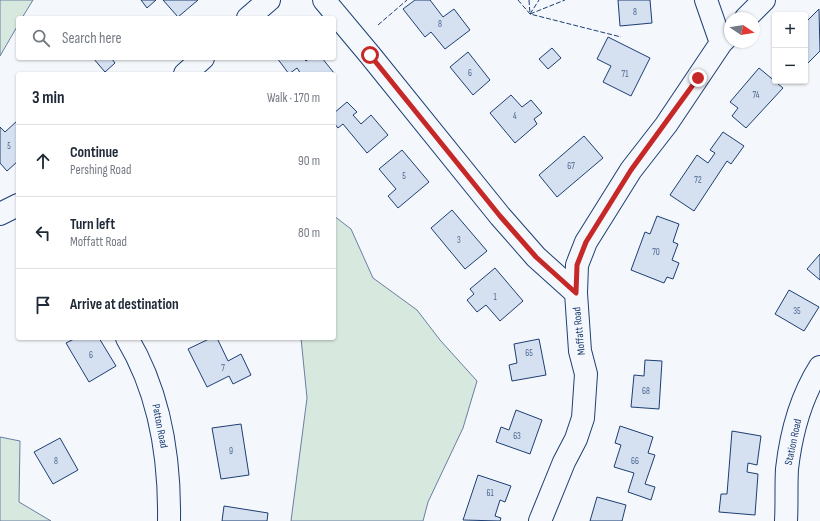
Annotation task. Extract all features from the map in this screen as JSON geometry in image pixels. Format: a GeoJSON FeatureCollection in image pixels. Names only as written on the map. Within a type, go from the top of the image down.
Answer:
{"type":"FeatureCollection","features":[{"type":"Feature","properties":{"kind":"street"},"geometry":{"type":"LineString","coordinates":[[250,16],[269,0]]}},
{"type":"Feature","properties":{"kind":"street"},"geometry":{"type":"LineString","coordinates":[[324,0],[500,216],[536,257],[576,293]]}},
{"type":"Feature","properties":{"kind":"street"},"geometry":{"type":"LineString","coordinates":[[706,0],[724,35]]}},
{"type":"Feature","properties":{"kind":"street"},"geometry":{"type":"LineString","coordinates":[[752,12],[764,0]]}},
{"type":"Feature","properties":{"kind":"street","name":"Moffatt Road"},"geometry":{"type":"LineString","coordinates":[[540,521],[564,462],[576,439],[583,418],[586,374],[580,351],[576,293],[577,265],[586,242],[631,170],[666,125],[724,42]]}},
{"type":"Feature","properties":{"kind":"street"},"geometry":{"type":"LineString","coordinates":[[187,72],[201,60]]}},
{"type":"Feature","properties":{"kind":"street","name":"Patton Road"},"geometry":{"type":"LineString","coordinates":[[128,340],[138,357],[157,404],[165,453],[168,521]]}},
{"type":"Feature","properties":{"kind":"street","name":"Station Road"},"geometry":{"type":"LineString","coordinates":[[786,521],[787,469],[797,420],[813,379],[820,367]]}},
{"type":"Feature","properties":{"kind":"shaded area"},"geometry":{"type":"Polygon","coordinates":[[[0,0],[33,0],[23,16],[16,16],[16,28],[0,56],[0,0]]]}},
{"type":"Feature","properties":{"kind":"shaded area"},"geometry":{"type":"Polygon","coordinates":[[[336,218],[351,229],[373,278],[417,310],[440,340],[477,381],[463,428],[428,502],[423,521],[291,521],[307,398],[301,340],[336,340],[336,218]]]}},
{"type":"Feature","properties":{"kind":"shaded area"},"geometry":{"type":"Polygon","coordinates":[[[0,437],[20,441],[19,502],[51,521],[0,521],[0,437]]]}},
{"type":"Feature","properties":{"kind":"building"},"geometry":{"type":"Polygon","coordinates":[[[141,0],[156,0],[147,8],[141,0]]]}},
{"type":"Feature","properties":{"kind":"building"},"geometry":{"type":"Polygon","coordinates":[[[163,0],[198,0],[179,16],[177,16],[163,0]]]}},
{"type":"Feature","properties":{"kind":"building"},"geometry":{"type":"Polygon","coordinates":[[[415,0],[430,0],[443,17],[454,9],[470,30],[445,49],[431,32],[425,37],[403,9],[415,0]]]}},
{"type":"Feature","properties":{"kind":"building"},"geometry":{"type":"Polygon","coordinates":[[[618,0],[650,0],[652,23],[620,26],[618,0]]]}},
{"type":"Feature","properties":{"kind":"building"},"geometry":{"type":"Polygon","coordinates":[[[819,9],[820,51],[808,63],[808,48],[808,20],[819,9]]]}},
{"type":"Feature","properties":{"kind":"building"},"geometry":{"type":"Polygon","coordinates":[[[608,37],[650,58],[631,96],[603,82],[611,66],[597,59],[608,37]]]}},
{"type":"Feature","properties":{"kind":"building"},"geometry":{"type":"Polygon","coordinates":[[[552,48],[561,58],[548,69],[539,59],[552,48]]]}},
{"type":"Feature","properties":{"kind":"building"},"geometry":{"type":"Polygon","coordinates":[[[468,52],[490,80],[473,95],[450,67],[468,52]]]}},
{"type":"Feature","properties":{"kind":"building"},"geometry":{"type":"Polygon","coordinates":[[[95,60],[113,60],[115,63],[105,72],[95,60]]]}},
{"type":"Feature","properties":{"kind":"building"},"geometry":{"type":"Polygon","coordinates":[[[278,60],[324,60],[333,72],[300,72],[297,68],[292,72],[288,72],[278,60]]]}},
{"type":"Feature","properties":{"kind":"building"},"geometry":{"type":"Polygon","coordinates":[[[759,68],[772,79],[772,84],[778,84],[783,88],[746,128],[732,116],[738,108],[730,102],[759,68]]]}},
{"type":"Feature","properties":{"kind":"building"},"geometry":{"type":"Polygon","coordinates":[[[511,95],[522,107],[531,100],[542,113],[534,119],[537,124],[515,143],[490,113],[511,95]]]}},
{"type":"Feature","properties":{"kind":"building"},"geometry":{"type":"Polygon","coordinates":[[[347,102],[357,112],[353,115],[361,124],[371,115],[388,135],[367,153],[343,124],[338,128],[336,126],[336,111],[347,102]]]}},
{"type":"Feature","properties":{"kind":"building"},"geometry":{"type":"Polygon","coordinates":[[[16,122],[16,163],[7,171],[0,163],[0,127],[5,132],[16,122]]]}},
{"type":"Feature","properties":{"kind":"building"},"geometry":{"type":"Polygon","coordinates":[[[723,132],[744,146],[731,164],[727,161],[694,211],[670,195],[697,155],[708,163],[715,153],[710,150],[723,132]]]}},
{"type":"Feature","properties":{"kind":"building"},"geometry":{"type":"Polygon","coordinates":[[[584,136],[603,158],[557,197],[539,175],[584,136]]]}},
{"type":"Feature","properties":{"kind":"building"},"geometry":{"type":"Polygon","coordinates":[[[402,150],[429,182],[398,208],[388,196],[396,189],[379,169],[402,150]]]}},
{"type":"Feature","properties":{"kind":"building"},"geometry":{"type":"Polygon","coordinates":[[[452,210],[487,251],[465,269],[431,228],[452,210]]]}},
{"type":"Feature","properties":{"kind":"building"},"geometry":{"type":"Polygon","coordinates":[[[657,216],[679,224],[673,242],[678,244],[672,260],[679,263],[673,279],[667,277],[664,283],[631,270],[645,232],[650,234],[657,216]]]}},
{"type":"Feature","properties":{"kind":"building"},"geometry":{"type":"Polygon","coordinates":[[[820,254],[820,280],[807,269],[820,254]]]}},
{"type":"Feature","properties":{"kind":"building"},"geometry":{"type":"Polygon","coordinates":[[[495,268],[523,301],[500,321],[486,305],[477,312],[467,300],[474,294],[470,289],[495,268]]]}},
{"type":"Feature","properties":{"kind":"building"},"geometry":{"type":"Polygon","coordinates":[[[789,290],[819,307],[804,331],[775,314],[789,290]]]}},
{"type":"Feature","properties":{"kind":"building"},"geometry":{"type":"Polygon","coordinates":[[[539,339],[546,375],[512,381],[509,365],[517,363],[514,344],[539,339]]]}},
{"type":"Feature","properties":{"kind":"building"},"geometry":{"type":"Polygon","coordinates":[[[72,340],[100,340],[116,366],[89,382],[66,343],[72,340]]]}},
{"type":"Feature","properties":{"kind":"building"},"geometry":{"type":"Polygon","coordinates":[[[207,340],[218,340],[228,361],[241,354],[251,375],[233,384],[229,376],[207,387],[188,349],[207,340]]]}},
{"type":"Feature","properties":{"kind":"building"},"geometry":{"type":"Polygon","coordinates":[[[645,360],[662,361],[659,409],[631,407],[634,375],[644,376],[645,360]]]}},
{"type":"Feature","properties":{"kind":"building"},"geometry":{"type":"Polygon","coordinates":[[[516,410],[542,420],[530,454],[496,442],[501,427],[509,430],[516,410]]]}},
{"type":"Feature","properties":{"kind":"building"},"geometry":{"type":"Polygon","coordinates":[[[241,424],[249,475],[221,479],[212,428],[241,424]]]}},
{"type":"Feature","properties":{"kind":"building"},"geometry":{"type":"Polygon","coordinates":[[[620,426],[653,437],[648,453],[655,455],[645,484],[655,487],[651,500],[628,492],[634,473],[614,467],[621,445],[615,443],[620,426]]]}},
{"type":"Feature","properties":{"kind":"building"},"geometry":{"type":"Polygon","coordinates":[[[732,431],[761,436],[757,465],[748,463],[747,472],[758,474],[755,515],[719,512],[721,494],[727,494],[732,431]]]}},
{"type":"Feature","properties":{"kind":"building"},"geometry":{"type":"Polygon","coordinates":[[[60,438],[78,470],[53,484],[34,452],[60,438]]]}},
{"type":"Feature","properties":{"kind":"building"},"geometry":{"type":"Polygon","coordinates":[[[478,475],[511,486],[505,502],[500,500],[495,516],[501,518],[500,521],[463,520],[478,475]]]}},
{"type":"Feature","properties":{"kind":"building"},"geometry":{"type":"Polygon","coordinates":[[[597,497],[626,505],[622,521],[590,521],[597,497]]]}},
{"type":"Feature","properties":{"kind":"building"},"geometry":{"type":"Polygon","coordinates":[[[224,506],[268,513],[267,521],[222,521],[224,506]]]}},
{"type":"Feature","properties":{"kind":"fence"},"geometry":{"type":"LineString","coordinates":[[378,25],[407,0]]}},
{"type":"Feature","properties":{"kind":"fence"},"geometry":{"type":"LineString","coordinates":[[518,0],[530,14],[621,37]]}},
{"type":"Feature","properties":{"kind":"fence"},"geometry":{"type":"LineString","coordinates":[[529,0],[530,14]]}},
{"type":"Feature","properties":{"kind":"fence"},"geometry":{"type":"LineString","coordinates":[[530,14],[539,0]]}},
{"type":"Feature","properties":{"kind":"fence"},"geometry":{"type":"LineString","coordinates":[[530,14],[565,0]]}},
{"type":"Feature","properties":{"kind":"route"},"geometry":{"type":"LineString","coordinates":[[370,55],[500,216],[536,257],[576,293],[577,265],[586,242],[631,170],[666,125],[698,78]]}}]}
